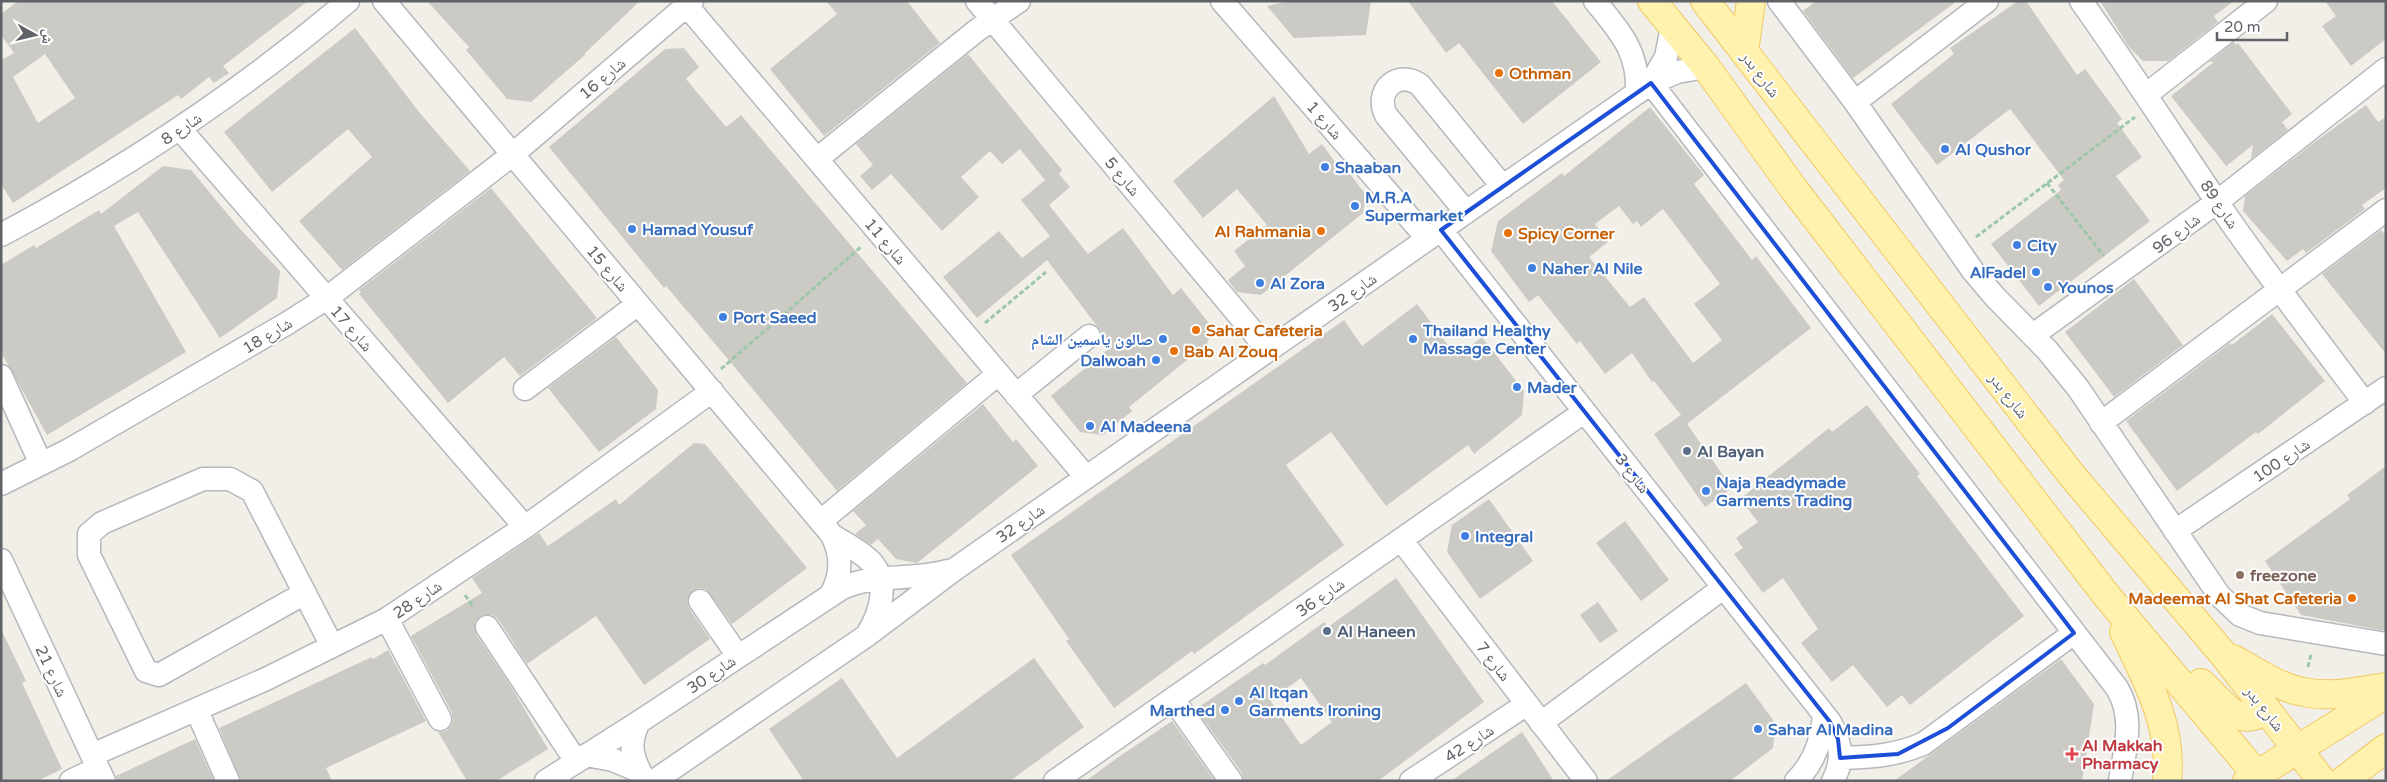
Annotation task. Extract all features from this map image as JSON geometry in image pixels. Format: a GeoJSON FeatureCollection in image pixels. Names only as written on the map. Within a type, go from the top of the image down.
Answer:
{"type":"FeatureCollection","features":[{"type":"Feature","properties":{"kind":"main road"},"geometry":{"type":"LineString","coordinates":[[1652,1],[1706,68],[1799,196],[2106,595],[2255,779],[2296,749],[2386,694]]}},
{"type":"Feature","properties":{"kind":"main road","name":"شارع بدر"},"geometry":{"type":"LineString","coordinates":[[1705,1],[2070,473],[2223,654],[2322,781]]}},
{"type":"Feature","properties":{"kind":"main road"},"geometry":{"type":"LineString","coordinates":[[1744,52],[1751,1]]}},
{"type":"Feature","properties":{"kind":"main road"},"geometry":{"type":"LineString","coordinates":[[2106,595],[2160,710],[2168,748],[2167,781]]}},
{"type":"Feature","properties":{"kind":"main road"},"geometry":{"type":"LineString","coordinates":[[2223,654],[2267,678],[2303,692],[2334,694],[2386,688]]}},
{"type":"Feature","properties":{"kind":"main road"},"geometry":{"type":"LineString","coordinates":[[2166,667],[2182,672],[2197,680],[2227,710],[2236,716],[2257,716],[2267,710]]}},
{"type":"Feature","properties":{"kind":"main road"},"geometry":{"type":"LineString","coordinates":[[2343,781],[2386,748]]}},
{"type":"Feature","properties":{"kind":"street","name":"شارع 8"},"geometry":{"type":"LineString","coordinates":[[1,235],[116,171],[180,129],[277,59],[348,1]]}},
{"type":"Feature","properties":{"kind":"street","name":"شارع 15"},"geometry":{"type":"LineString","coordinates":[[384,1],[827,528],[837,545],[840,569],[831,595]]}},
{"type":"Feature","properties":{"kind":"street","name":"شارع 5"},"geometry":{"type":"LineString","coordinates":[[977,1],[1268,350]]}},
{"type":"Feature","properties":{"kind":"street"},"geometry":{"type":"LineString","coordinates":[[817,159],[992,19],[1019,1]]}},
{"type":"Feature","properties":{"kind":"street","name":"شارع 1"},"geometry":{"type":"LineString","coordinates":[[1222,1],[1434,235]]}},
{"type":"Feature","properties":{"kind":"street"},"geometry":{"type":"LineString","coordinates":[[1595,1],[1626,41],[1644,88],[2117,688],[2126,707],[2129,727],[2120,781]]}},
{"type":"Feature","properties":{"kind":"street"},"geometry":{"type":"LineString","coordinates":[[1779,1],[1855,102],[1958,250],[1995,297],[2033,335],[2078,388],[2219,595],[2240,615],[2260,624],[2386,644]]}},
{"type":"Feature","properties":{"kind":"street"},"geometry":{"type":"LineString","coordinates":[[1855,102],[1987,1]]}},
{"type":"Feature","properties":{"kind":"street","name":"شارع 89"},"geometry":{"type":"LineString","coordinates":[[2081,1],[2150,99],[2217,202],[2278,289],[2365,403]]}},
{"type":"Feature","properties":{"kind":"street"},"geometry":{"type":"LineString","coordinates":[[2150,99],[2266,1]]}},
{"type":"Feature","properties":{"kind":"street","name":"شارع 16"},"geometry":{"type":"LineString","coordinates":[[512,155],[690,3]]}},
{"type":"Feature","properties":{"kind":"street","name":"شارع 11"},"geometry":{"type":"LineString","coordinates":[[690,3],[817,159],[1086,477]]}},
{"type":"Feature","properties":{"kind":"street","name":"شارع 32"},"geometry":{"type":"LineString","coordinates":[[1644,88],[1666,57],[1672,27]]}},
{"type":"Feature","properties":{"kind":"street","name":"شارع 32"},"geometry":{"type":"LineString","coordinates":[[866,636],[955,569],[1644,88],[1677,72],[1706,68]]}},
{"type":"Feature","properties":{"kind":"street","name":"شارع 96"},"geometry":{"type":"LineString","coordinates":[[2033,335],[2119,275],[2217,202],[2386,69]]}},
{"type":"Feature","properties":{"kind":"street"},"geometry":{"type":"LineString","coordinates":[[1466,212],[1386,115],[1382,101],[1383,94],[1392,82],[1407,79],[1420,85],[1503,187]]}},
{"type":"Feature","properties":{"kind":"street","name":"شارع 17"},"geometry":{"type":"LineString","coordinates":[[180,129],[525,527]]}},
{"type":"Feature","properties":{"kind":"street","name":"شارع 18"},"geometry":{"type":"LineString","coordinates":[[1,484],[42,464],[278,329],[327,298],[512,155]]}},
{"type":"Feature","properties":{"kind":"street"},"geometry":{"type":"LineString","coordinates":[[2102,423],[2278,289],[2386,210]]}},
{"type":"Feature","properties":{"kind":"street","name":"شارع 3"},"geometry":{"type":"LineString","coordinates":[[1434,235],[1584,412],[1824,715],[1838,740],[1840,758]]}},
{"type":"Feature","properties":{"kind":"street"},"geometry":{"type":"LineString","coordinates":[[525,389],[638,304]]}},
{"type":"Feature","properties":{"kind":"street"},"geometry":{"type":"LineString","coordinates":[[1016,395],[1089,336]]}},
{"type":"Feature","properties":{"kind":"street"},"geometry":{"type":"LineString","coordinates":[[827,528],[998,374]]}},
{"type":"Feature","properties":{"kind":"street"},"geometry":{"type":"LineString","coordinates":[[1,376],[42,464]]}},
{"type":"Feature","properties":{"kind":"street","name":"شارع 28"},"geometry":{"type":"LineString","coordinates":[[71,781],[98,768],[197,711],[387,619],[525,527],[708,387]]}},
{"type":"Feature","properties":{"kind":"street","name":"شارع 100"},"geometry":{"type":"LineString","coordinates":[[2175,531],[2386,388]]}},
{"type":"Feature","properties":{"kind":"street","name":"شارع 36"},"geometry":{"type":"LineString","coordinates":[[1055,781],[1402,541],[1584,412]]}},
{"type":"Feature","properties":{"kind":"street"},"geometry":{"type":"LineString","coordinates":[[305,593],[159,675],[146,671],[89,555],[89,534],[102,523],[203,479],[230,479],[252,491],[305,593],[332,646]]}},
{"type":"Feature","properties":{"kind":"street","name":"شارع 15"},"geometry":{"type":"LineString","coordinates":[[827,528],[868,559],[880,577]]}},
{"type":"Feature","properties":{"kind":"street","name":"شارع 7"},"geometry":{"type":"LineString","coordinates":[[1402,541],[1586,781]]}},
{"type":"Feature","properties":{"kind":"street","name":"شارع 21"},"geometry":{"type":"LineString","coordinates":[[1,560],[10,603],[98,768]]}},
{"type":"Feature","properties":{"kind":"street","name":"شارع 32"},"geometry":{"type":"LineString","coordinates":[[880,577],[918,577],[955,569]]}},
{"type":"Feature","properties":{"kind":"street"},"geometry":{"type":"LineString","coordinates":[[646,777],[866,636],[873,625],[879,608],[880,577]]}},
{"type":"Feature","properties":{"kind":"street","name":"شارع 30"},"geometry":{"type":"LineString","coordinates":[[546,781],[831,595],[854,582],[880,577]]}},
{"type":"Feature","properties":{"kind":"street"},"geometry":{"type":"LineString","coordinates":[[1541,723],[1723,588]]}},
{"type":"Feature","properties":{"kind":"street"},"geometry":{"type":"LineString","coordinates":[[700,601],[738,656]]}},
{"type":"Feature","properties":{"kind":"street"},"geometry":{"type":"LineString","coordinates":[[387,619],[440,719]]}},
{"type":"Feature","properties":{"kind":"street"},"geometry":{"type":"LineString","coordinates":[[487,627],[581,758],[613,760],[646,777]]}},
{"type":"Feature","properties":{"kind":"street"},"geometry":{"type":"LineString","coordinates":[[1832,781],[1839,767],[1840,758],[1878,757],[1898,754],[1923,744],[2074,633]]}},
{"type":"Feature","properties":{"kind":"street"},"geometry":{"type":"LineString","coordinates":[[1173,699],[1231,781]]}},
{"type":"Feature","properties":{"kind":"street","name":"شارع 42"},"geometry":{"type":"LineString","coordinates":[[1411,781],[1527,704]]}},
{"type":"Feature","properties":{"kind":"street"},"geometry":{"type":"LineString","coordinates":[[197,711],[228,781]]}},
{"type":"Feature","properties":{"kind":"street"},"geometry":{"type":"LineString","coordinates":[[1796,781],[1815,754],[1820,742],[1824,715]]}},
{"type":"Feature","properties":{"kind":"street"},"geometry":{"type":"LineString","coordinates":[[639,722],[632,741],[634,762],[646,777]]}},
{"type":"Feature","properties":{"kind":"path"},"geometry":{"type":"LineString","coordinates":[[1958,250],[2047,183],[2150,99]]}},
{"type":"Feature","properties":{"kind":"path"},"geometry":{"type":"LineString","coordinates":[[2047,183],[2119,275]]}},
{"type":"Feature","properties":{"kind":"path"},"geometry":{"type":"LineString","coordinates":[[708,387],[878,232]]}},
{"type":"Feature","properties":{"kind":"path"},"geometry":{"type":"LineString","coordinates":[[967,337],[1046,272]]}},
{"type":"Feature","properties":{"kind":"path"},"geometry":{"type":"LineString","coordinates":[[452,575],[487,627]]}},
{"type":"Feature","properties":{"kind":"path"},"geometry":{"type":"LineString","coordinates":[[2303,692],[2315,633]]}},
{"type":"Feature","properties":{"kind":"highlighted area"},"geometry":{"type":"Polygon","coordinates":[[[1651,83],[2074,633],[1948,728],[1898,754],[1840,758],[1838,739],[1830,722],[1441,230],[1651,83]]]}},
{"type":"Feature","properties":{"kind":"building"},"geometry":{"type":"Polygon","coordinates":[[[18,1],[308,1],[223,66],[229,73],[214,83],[209,77],[181,99],[178,95],[13,203],[1,184],[1,55],[3,59],[14,53],[1,35],[1,14],[18,1]],[[45,54],[13,77],[38,123],[75,98],[45,54]]]}},
{"type":"Feature","properties":{"kind":"building"},"geometry":{"type":"Polygon","coordinates":[[[427,1],[640,1],[584,54],[586,54],[531,102],[507,99],[466,50],[469,47],[427,1]]]}},
{"type":"Feature","properties":{"kind":"building"},"geometry":{"type":"Polygon","coordinates":[[[826,1],[907,1],[940,43],[824,136],[770,69],[837,14],[826,1]]]}},
{"type":"Feature","properties":{"kind":"building"},"geometry":{"type":"Polygon","coordinates":[[[1290,1],[1371,1],[1366,35],[1294,38],[1267,6],[1290,1]]]}},
{"type":"Feature","properties":{"kind":"building"},"geometry":{"type":"Polygon","coordinates":[[[1408,1],[1552,1],[1601,62],[1523,124],[1459,43],[1446,53],[1408,1]]]}},
{"type":"Feature","properties":{"kind":"building"},"geometry":{"type":"Polygon","coordinates":[[[1816,1],[1957,1],[1853,78],[1803,11],[1816,1]]]}},
{"type":"Feature","properties":{"kind":"building"},"geometry":{"type":"Polygon","coordinates":[[[2018,1],[2026,1],[2077,75],[2085,69],[2122,119],[2117,123],[2142,157],[2116,176],[2150,221],[2039,306],[1991,244],[2061,190],[2058,185],[2064,180],[2010,109],[1937,165],[1891,104],[1954,54],[1950,48],[2018,1]]]}},
{"type":"Feature","properties":{"kind":"building"},"geometry":{"type":"Polygon","coordinates":[[[2100,1],[2234,1],[2214,16],[2218,22],[2168,61],[2143,61],[2129,47],[2100,1]]]}},
{"type":"Feature","properties":{"kind":"building"},"geometry":{"type":"Polygon","coordinates":[[[2325,1],[2386,1],[2386,39],[2351,66],[2322,26],[2336,16],[2325,1]]]}},
{"type":"Feature","properties":{"kind":"building"},"geometry":{"type":"Polygon","coordinates":[[[355,28],[419,112],[470,171],[342,270],[299,221],[372,157],[348,129],[272,192],[224,132],[355,28]]]}},
{"type":"Feature","properties":{"kind":"building"},"geometry":{"type":"Polygon","coordinates":[[[2234,42],[2236,45],[2238,43],[2292,114],[2282,122],[2288,130],[2251,159],[2253,145],[2226,166],[2171,96],[2214,62],[2209,62],[2234,42]]]}},
{"type":"Feature","properties":{"kind":"building"},"geometry":{"type":"Polygon","coordinates":[[[684,48],[699,67],[686,79],[726,127],[741,115],[967,383],[837,491],[666,286],[664,288],[549,147],[665,49],[684,48]]]}},
{"type":"Feature","properties":{"kind":"building"},"geometry":{"type":"Polygon","coordinates":[[[968,54],[1062,170],[1059,174],[1070,187],[1049,205],[1088,254],[1123,228],[1173,295],[1181,288],[1212,327],[1207,344],[1129,407],[1132,411],[1103,435],[1080,432],[1051,396],[1112,346],[1047,260],[977,318],[943,277],[999,231],[1022,258],[1050,236],[1021,200],[1045,180],[1020,149],[1002,164],[990,151],[961,177],[979,197],[942,231],[891,174],[872,190],[860,176],[873,165],[856,144],[968,54]]]}},
{"type":"Feature","properties":{"kind":"building"},"geometry":{"type":"Polygon","coordinates":[[[1274,96],[1309,154],[1322,144],[1343,173],[1347,170],[1366,195],[1363,213],[1261,295],[1237,292],[1228,280],[1245,266],[1234,251],[1267,225],[1237,189],[1203,218],[1173,181],[1274,96]]]}},
{"type":"Feature","properties":{"kind":"building"},"geometry":{"type":"Polygon","coordinates":[[[2366,105],[2378,122],[2386,117],[2386,188],[2362,205],[2365,209],[2306,253],[2303,249],[2287,261],[2243,211],[2245,196],[2366,105]]]}},
{"type":"Feature","properties":{"kind":"building"},"geometry":{"type":"Polygon","coordinates":[[[1650,107],[1704,175],[1694,184],[1752,260],[1756,256],[1811,328],[1687,424],[1732,488],[1705,507],[1654,434],[1681,415],[1654,381],[1652,382],[1632,353],[1605,374],[1580,341],[1577,344],[1538,295],[1529,302],[1491,251],[1498,221],[1562,173],[1564,176],[1650,107]],[[1619,206],[1595,224],[1608,242],[1589,257],[1630,307],[1644,297],[1693,363],[1722,340],[1694,304],[1720,284],[1663,209],[1641,227],[1637,221],[1633,224],[1619,206]]]}},
{"type":"Feature","properties":{"kind":"building"},"geometry":{"type":"Polygon","coordinates":[[[163,166],[191,170],[240,229],[280,271],[277,298],[220,338],[138,212],[114,226],[186,352],[47,435],[1,352],[1,265],[34,245],[36,248],[99,210],[101,214],[163,166]]]}},
{"type":"Feature","properties":{"kind":"building"},"geometry":{"type":"Polygon","coordinates":[[[491,188],[597,318],[520,376],[504,357],[448,403],[359,294],[361,292],[359,290],[491,188]]]}},
{"type":"Feature","properties":{"kind":"building"},"geometry":{"type":"Polygon","coordinates":[[[2381,230],[2386,235],[2386,354],[2322,274],[2381,230]]]}},
{"type":"Feature","properties":{"kind":"building"},"geometry":{"type":"Polygon","coordinates":[[[2134,279],[2183,345],[2114,397],[2065,332],[2134,279]]]}},
{"type":"Feature","properties":{"kind":"building"},"geometry":{"type":"Polygon","coordinates":[[[1417,304],[1457,357],[1482,337],[1524,391],[1522,415],[1474,454],[1468,445],[1386,506],[1331,432],[1286,465],[1344,545],[1194,654],[1192,651],[1114,708],[1066,641],[1069,639],[1011,555],[1344,320],[1362,346],[1417,304]]]}},
{"type":"Feature","properties":{"kind":"building"},"geometry":{"type":"Polygon","coordinates":[[[2272,314],[2325,381],[2258,434],[2256,432],[2177,491],[2126,421],[2272,314]]]}},
{"type":"Feature","properties":{"kind":"building"},"geometry":{"type":"Polygon","coordinates":[[[616,337],[658,390],[656,409],[599,452],[548,388],[616,337]]]}},
{"type":"Feature","properties":{"kind":"building"},"geometry":{"type":"Polygon","coordinates":[[[983,404],[1013,442],[1016,439],[1038,466],[917,563],[896,559],[878,539],[871,545],[855,534],[866,525],[853,511],[983,404]]]}},
{"type":"Feature","properties":{"kind":"building"},"geometry":{"type":"Polygon","coordinates":[[[1867,405],[1920,474],[1917,476],[2024,616],[1910,705],[1902,695],[1887,707],[1853,665],[1832,682],[1801,643],[1818,629],[1783,578],[1763,593],[1734,554],[1743,548],[1736,538],[1758,522],[1740,499],[1829,428],[1832,432],[1867,405]]]}},
{"type":"Feature","properties":{"kind":"building"},"geometry":{"type":"Polygon","coordinates":[[[694,443],[705,444],[807,568],[732,624],[706,589],[699,588],[692,591],[687,602],[689,608],[710,639],[644,685],[596,616],[527,664],[498,619],[492,615],[480,616],[475,622],[476,634],[512,688],[548,749],[496,781],[467,781],[438,732],[446,731],[451,726],[453,720],[452,713],[411,636],[482,593],[472,578],[539,533],[548,546],[616,499],[619,505],[694,443]]]}},
{"type":"Feature","properties":{"kind":"building"},"geometry":{"type":"Polygon","coordinates":[[[2386,466],[2386,631],[2301,615],[2265,561],[2350,499],[2347,495],[2386,466]]]}},
{"type":"Feature","properties":{"kind":"building"},"geometry":{"type":"Polygon","coordinates":[[[1489,499],[1533,561],[1480,599],[1447,552],[1452,525],[1489,499]]]}},
{"type":"Feature","properties":{"kind":"building"},"geometry":{"type":"Polygon","coordinates":[[[1625,521],[1669,580],[1641,601],[1596,543],[1625,521]]]}},
{"type":"Feature","properties":{"kind":"building"},"geometry":{"type":"Polygon","coordinates":[[[1396,578],[1484,702],[1378,781],[1244,781],[1242,773],[1196,709],[1263,663],[1265,665],[1324,622],[1328,627],[1396,578]],[[1301,678],[1270,700],[1301,745],[1332,722],[1301,678]]]}},
{"type":"Feature","properties":{"kind":"building"},"geometry":{"type":"Polygon","coordinates":[[[1598,602],[1618,631],[1600,643],[1580,615],[1598,602]]]}},
{"type":"Feature","properties":{"kind":"building"},"geometry":{"type":"Polygon","coordinates":[[[1,629],[26,681],[22,683],[62,769],[37,781],[1,781],[1,629]]]}},
{"type":"Feature","properties":{"kind":"building"},"geometry":{"type":"Polygon","coordinates":[[[388,650],[426,721],[326,768],[332,781],[241,781],[219,728],[372,657],[373,659],[388,650]]]}},
{"type":"Feature","properties":{"kind":"building"},"geometry":{"type":"Polygon","coordinates":[[[1034,658],[1084,727],[1010,781],[804,781],[769,729],[842,678],[897,758],[1034,658]]]}},
{"type":"Feature","properties":{"kind":"building"},"geometry":{"type":"Polygon","coordinates":[[[2061,659],[2094,704],[2082,781],[1894,781],[2061,659]]]}},
{"type":"Feature","properties":{"kind":"building"},"geometry":{"type":"Polygon","coordinates":[[[1746,683],[1776,724],[1773,748],[1730,781],[1606,781],[1746,683]]]}},
{"type":"Feature","properties":{"kind":"building"},"geometry":{"type":"Polygon","coordinates":[[[1172,721],[1215,781],[1086,781],[1117,758],[1172,721]]]}},
{"type":"Feature","properties":{"kind":"building"},"geometry":{"type":"Polygon","coordinates":[[[1522,732],[1554,781],[1451,781],[1522,732]]]}},
{"type":"Feature","properties":{"kind":"building"},"geometry":{"type":"Polygon","coordinates":[[[195,739],[214,781],[117,781],[116,776],[195,739]]]}},
{"type":"Feature","properties":{"kind":"place","name":"Othman"},"geometry":{"type":"Point","coordinates":[1499,73]}},
{"type":"Feature","properties":{"kind":"place","name":"Al Qushor"},"geometry":{"type":"Point","coordinates":[1945,149]}},
{"type":"Feature","properties":{"kind":"place","name":"Shaaban"},"geometry":{"type":"Point","coordinates":[1325,167]}},
{"type":"Feature","properties":{"kind":"place","name":"M.R.A Supermarket"},"geometry":{"type":"Point","coordinates":[1355,206]}},
{"type":"Feature","properties":{"kind":"place","name":"Hamad Yousuf"},"geometry":{"type":"Point","coordinates":[632,229]}},
{"type":"Feature","properties":{"kind":"place","name":"Al Rahmania"},"geometry":{"type":"Point","coordinates":[1321,231]}},
{"type":"Feature","properties":{"kind":"place","name":"Spicy Corner"},"geometry":{"type":"Point","coordinates":[1508,233]}},
{"type":"Feature","properties":{"kind":"place","name":"City"},"geometry":{"type":"Point","coordinates":[2017,245]}},
{"type":"Feature","properties":{"kind":"place","name":"Naher Al Nile"},"geometry":{"type":"Point","coordinates":[1532,268]}},
{"type":"Feature","properties":{"kind":"place","name":"AlFadel"},"geometry":{"type":"Point","coordinates":[2036,272]}},
{"type":"Feature","properties":{"kind":"place","name":"Al Zora"},"geometry":{"type":"Point","coordinates":[1260,283]}},
{"type":"Feature","properties":{"kind":"place","name":"Younos"},"geometry":{"type":"Point","coordinates":[2048,287]}},
{"type":"Feature","properties":{"kind":"place","name":"Port Saeed"},"geometry":{"type":"Point","coordinates":[723,317]}},
{"type":"Feature","properties":{"kind":"place","name":"Sahar Cafeteria"},"geometry":{"type":"Point","coordinates":[1196,330]}},
{"type":"Feature","properties":{"kind":"place","name":"صالون ياسمين الشام"},"geometry":{"type":"Point","coordinates":[1163,339]}},
{"type":"Feature","properties":{"kind":"place","name":"Thailand Healthy Massage Center"},"geometry":{"type":"Point","coordinates":[1413,339]}},
{"type":"Feature","properties":{"kind":"place","name":"Bab Al Zouq"},"geometry":{"type":"Point","coordinates":[1174,351]}},
{"type":"Feature","properties":{"kind":"place","name":"Dalwoah"},"geometry":{"type":"Point","coordinates":[1156,360]}},
{"type":"Feature","properties":{"kind":"place","name":"Mader"},"geometry":{"type":"Point","coordinates":[1517,387]}},
{"type":"Feature","properties":{"kind":"place","name":"Al Madeena"},"geometry":{"type":"Point","coordinates":[1090,426]}},
{"type":"Feature","properties":{"kind":"place","name":"Al Bayan"},"geometry":{"type":"Point","coordinates":[1687,451]}},
{"type":"Feature","properties":{"kind":"place","name":"Naja Readymade Garments Trading"},"geometry":{"type":"Point","coordinates":[1706,491]}},
{"type":"Feature","properties":{"kind":"place","name":"Integral"},"geometry":{"type":"Point","coordinates":[1465,536]}},
{"type":"Feature","properties":{"kind":"place","name":"freezone"},"geometry":{"type":"Point","coordinates":[2240,575]}},
{"type":"Feature","properties":{"kind":"place","name":"Madeemat Al Shat Cafeteria"},"geometry":{"type":"Point","coordinates":[2352,598]}},
{"type":"Feature","properties":{"kind":"place","name":"Al Haneen"},"geometry":{"type":"Point","coordinates":[1327,631]}},
{"type":"Feature","properties":{"kind":"place","name":"Al Itqan Garments Ironing"},"geometry":{"type":"Point","coordinates":[1239,701]}},
{"type":"Feature","properties":{"kind":"place","name":"Marthed"},"geometry":{"type":"Point","coordinates":[1225,710]}},
{"type":"Feature","properties":{"kind":"place","name":"Sahar Al Madina"},"geometry":{"type":"Point","coordinates":[1758,729]}},
{"type":"Feature","properties":{"kind":"place","name":"Al Makkah Pharmacy"},"geometry":{"type":"Point","coordinates":[2072,754]}}]}
